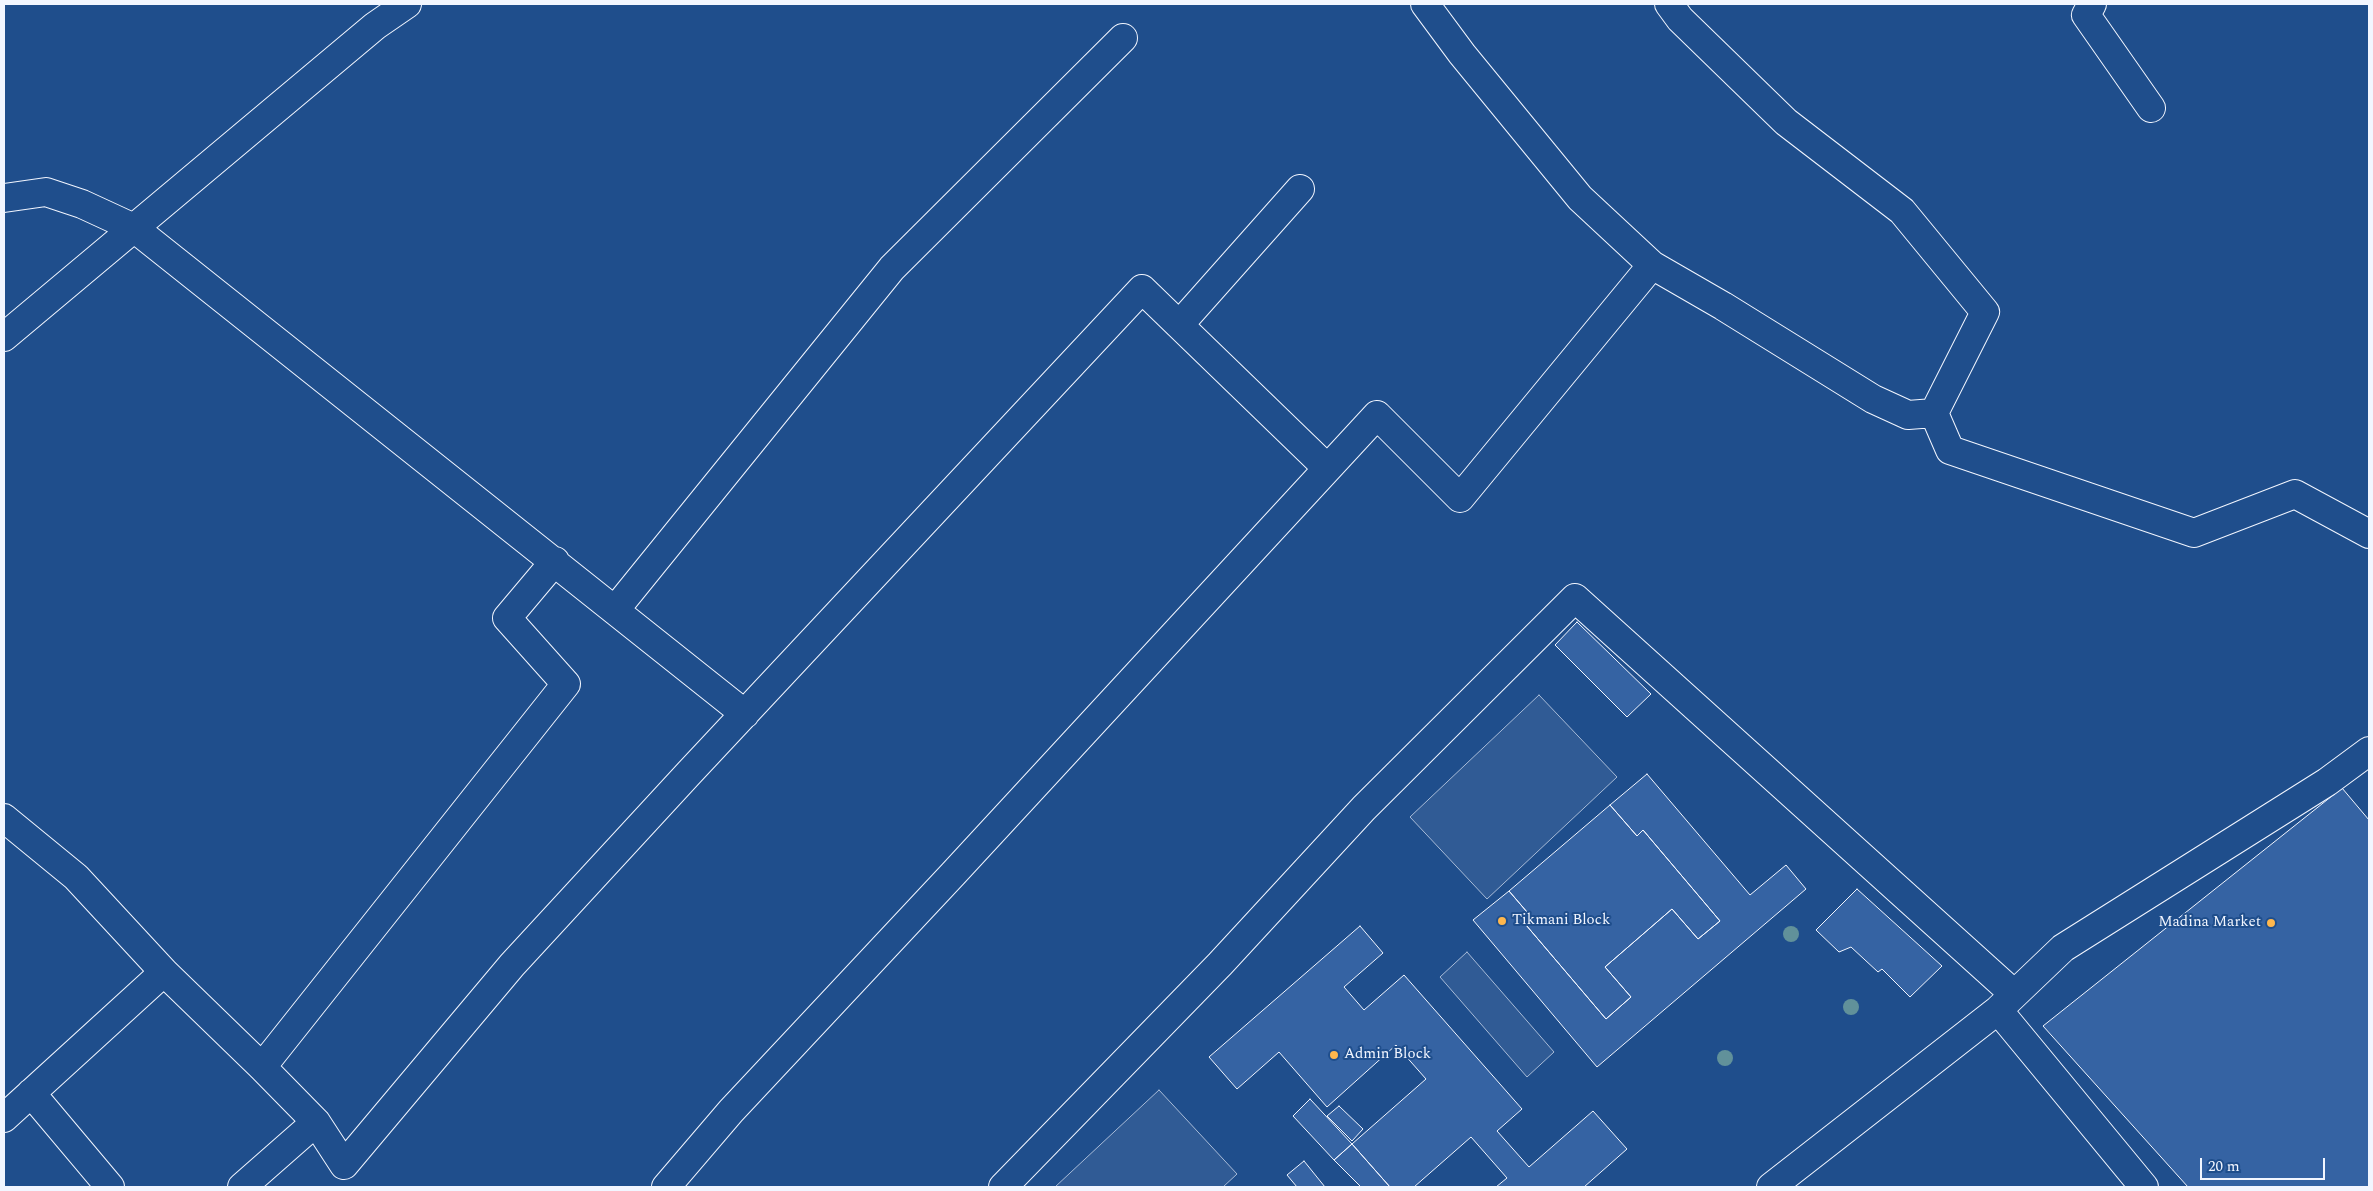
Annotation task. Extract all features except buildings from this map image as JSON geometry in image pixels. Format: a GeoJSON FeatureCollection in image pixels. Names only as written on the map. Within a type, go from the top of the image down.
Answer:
{"type":"FeatureCollection","features":[{"type":"Feature","properties":{"kind":"street"},"geometry":{"type":"LineString","coordinates":[[4,337],[375,26],[407,4]]}},
{"type":"Feature","properties":{"kind":"street"},"geometry":{"type":"LineString","coordinates":[[1425,4],[1462,54],[1580,198],[1652,265],[1723,306],[1873,399],[1908,415],[1934,413]]}},
{"type":"Feature","properties":{"kind":"street"},"geometry":{"type":"LineString","coordinates":[[1669,4],[1680,19],[1786,122],[1902,211],[1985,312],[1934,413]]}},
{"type":"Feature","properties":{"kind":"street"},"geometry":{"type":"LineString","coordinates":[[2092,4],[2086,14],[2151,108]]}},
{"type":"Feature","properties":{"kind":"street"},"geometry":{"type":"LineString","coordinates":[[616,610],[892,268],[1123,38]]}},
{"type":"Feature","properties":{"kind":"street"},"geometry":{"type":"LineString","coordinates":[[1180,324],[1300,189]]}},
{"type":"Feature","properties":{"kind":"street"},"geometry":{"type":"LineString","coordinates":[[4,198],[46,192],[82,204],[134,228],[745,714]]}},
{"type":"Feature","properties":{"kind":"street"},"geometry":{"type":"LineString","coordinates":[[666,1187],[731,1111],[960,867],[1377,414],[1460,498],[1652,265]]}},
{"type":"Feature","properties":{"kind":"street"},"geometry":{"type":"LineString","coordinates":[[4,818],[76,877],[164,972],[316,1122],[344,1165],[512,965],[1142,289],[1327,468]]}},
{"type":"Feature","properties":{"kind":"street"},"geometry":{"type":"LineString","coordinates":[[1934,413],[1950,450],[2194,533],[2295,494],[2369,534]]}},
{"type":"Feature","properties":{"kind":"street"},"geometry":{"type":"LineString","coordinates":[[262,1067],[566,684],[507,618],[554,561]]}},
{"type":"Feature","properties":{"kind":"street"},"geometry":{"type":"LineString","coordinates":[[1003,1187],[1220,964],[1364,808],[1575,598],[2006,1002],[2144,1187]]}},
{"type":"Feature","properties":{"kind":"street"},"geometry":{"type":"LineString","coordinates":[[1770,1187],[2006,1002],[2064,948],[2327,782],[2369,751]]}},
{"type":"Feature","properties":{"kind":"street"},"geometry":{"type":"LineString","coordinates":[[4,1118],[164,972]]}},
{"type":"Feature","properties":{"kind":"street"},"geometry":{"type":"LineString","coordinates":[[31,1093],[110,1187]]}},
{"type":"Feature","properties":{"kind":"street"},"geometry":{"type":"LineString","coordinates":[[242,1187],[316,1122]]}},
{"type":"Feature","properties":{"kind":"shaded area"},"geometry":{"type":"Polygon","coordinates":[[[1539,695],[1617,777],[1487,899],[1410,817],[1539,695]]]}},
{"type":"Feature","properties":{"kind":"shaded area"},"geometry":{"type":"Polygon","coordinates":[[[1467,952],[1554,1052],[1527,1077],[1440,977],[1467,952]]]}},
{"type":"Feature","properties":{"kind":"shaded area"},"geometry":{"type":"Polygon","coordinates":[[[1159,1090],[1237,1174],[1223,1187],[1055,1187],[1159,1090]]]}},
{"type":"Feature","properties":{"kind":"place","name":"Tikmani Block"},"geometry":{"type":"Point","coordinates":[1502,921]}},
{"type":"Feature","properties":{"kind":"place","name":"Madina Market"},"geometry":{"type":"Point","coordinates":[2271,923]}},
{"type":"Feature","properties":{"kind":"place","name":"Admin Block"},"geometry":{"type":"Point","coordinates":[1334,1055]}}]}
